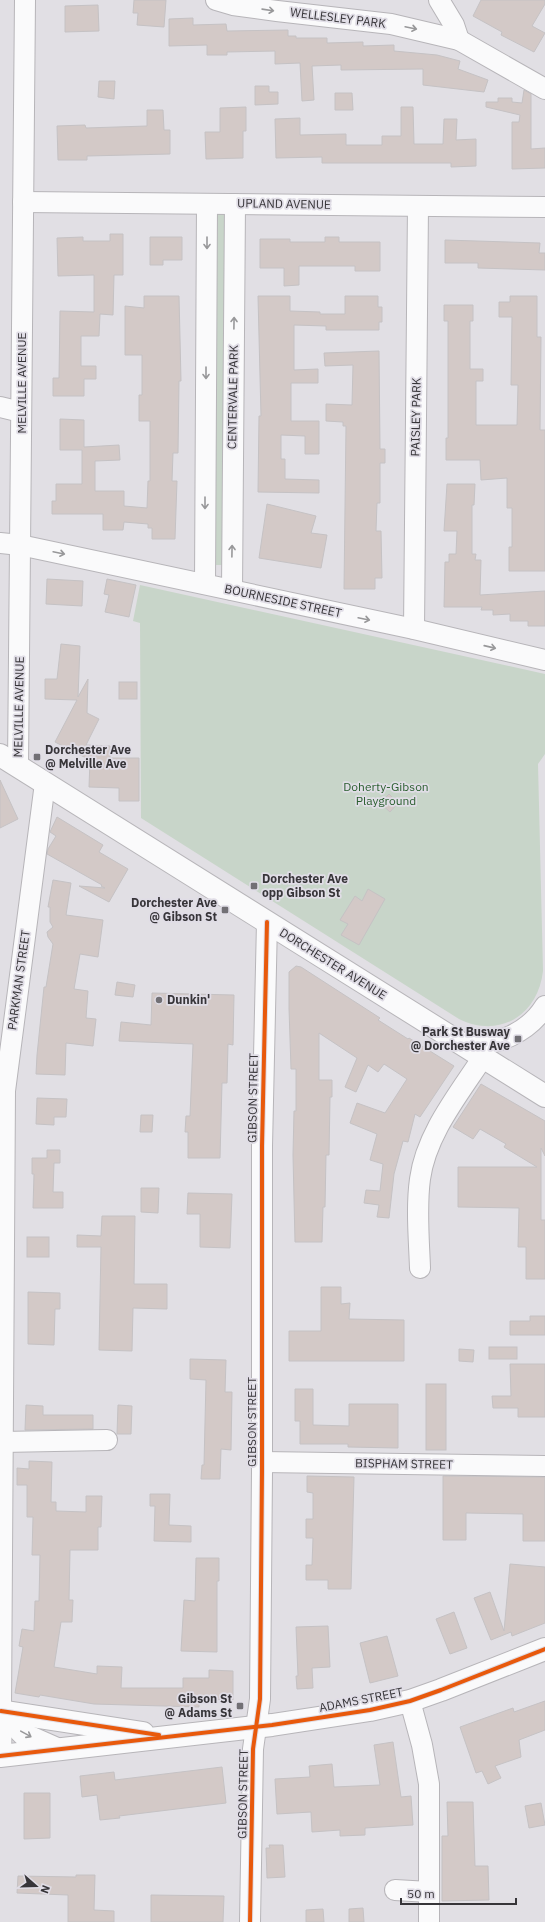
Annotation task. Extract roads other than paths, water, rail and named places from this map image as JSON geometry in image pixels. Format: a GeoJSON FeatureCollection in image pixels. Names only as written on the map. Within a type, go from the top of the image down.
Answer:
{"type":"FeatureCollection","features":[{"type":"Feature","properties":{"kind":"main road","name":"DORCHESTER AVENUE"},"geometry":{"type":"LineString","coordinates":[[0,755],[545,1096]]}},
{"type":"Feature","properties":{"kind":"main road","name":"ADAMS STREET"},"geometry":{"type":"LineString","coordinates":[[0,1756],[172,1737],[351,1714],[410,1701],[456,1685],[545,1649]]}},
{"type":"Feature","properties":{"kind":"main road","name":"ADAMS STREET"},"geometry":{"type":"LineString","coordinates":[[1,1711],[172,1737]]}},
{"type":"Feature","properties":{"kind":"main road","name":"ADAMS STREET"},"geometry":{"type":"LineString","coordinates":[[1,1711],[23,1734],[58,1749]]}},
{"type":"Feature","properties":{"kind":"main road","name":"PARKMAN STREET"},"geometry":{"type":"LineString","coordinates":[[0,1756],[1,1711]]}},
{"type":"Feature","properties":{"kind":"street","name":"MELVILLE AVENUE"},"geometry":{"type":"LineString","coordinates":[[18,766],[25,0]]}},
{"type":"Feature","properties":{"kind":"street","name":"WELLESLEY PARK"},"geometry":{"type":"LineString","coordinates":[[216,0],[277,11],[391,24],[459,40],[545,89]]}},
{"type":"Feature","properties":{"kind":"street"},"geometry":{"type":"LineString","coordinates":[[439,0],[454,25],[459,40]]}},
{"type":"Feature","properties":{"kind":"street","name":"UPLAND AVENUE"},"geometry":{"type":"LineString","coordinates":[[23,202],[545,207]]}},
{"type":"Feature","properties":{"kind":"street"},"geometry":{"type":"LineString","coordinates":[[205,584],[207,204]]}},
{"type":"Feature","properties":{"kind":"street","name":"CENTERVALE PARK"},"geometry":{"type":"LineString","coordinates":[[232,590],[235,204]]}},
{"type":"Feature","properties":{"kind":"street","name":"PAISLEY PARK"},"geometry":{"type":"LineString","coordinates":[[414,629],[418,206]]}},
{"type":"Feature","properties":{"kind":"street"},"geometry":{"type":"LineString","coordinates":[[0,407],[21,412]]}},
{"type":"Feature","properties":{"kind":"street","name":"BOURNESIDE STREET"},"geometry":{"type":"LineString","coordinates":[[0,543],[20,545],[205,584],[414,629],[545,660]]}},
{"type":"Feature","properties":{"kind":"street","name":"PARKMAN STREET"},"geometry":{"type":"LineString","coordinates":[[1,1711],[6,1081],[45,783]]}},
{"type":"Feature","properties":{"kind":"street","name":"GIBSON STREET"},"geometry":{"type":"LineString","coordinates":[[250,1922],[253,1749],[260,1699],[262,1146],[267,922]]}},
{"type":"Feature","properties":{"kind":"street"},"geometry":{"type":"LineString","coordinates":[[420,1268],[420,1179],[427,1154],[475,1052],[518,1032],[531,1023],[545,1006]]}},
{"type":"Feature","properties":{"kind":"street"},"geometry":{"type":"LineString","coordinates":[[2,1442],[107,1440]]}},
{"type":"Feature","properties":{"kind":"street","name":"BISPHAM STREET"},"geometry":{"type":"LineString","coordinates":[[262,1462],[545,1466]]}},
{"type":"Feature","properties":{"kind":"street"},"geometry":{"type":"LineString","coordinates":[[410,1701],[423,1752],[429,1784],[429,1922]]}},
{"type":"Feature","properties":{"kind":"street"},"geometry":{"type":"LineString","coordinates":[[396,1890],[429,1892]]}},
{"type":"Feature","properties":{"kind":"place","name":"Dorchester Ave @ Melville Ave"},"geometry":{"type":"Point","coordinates":[37,757]}},
{"type":"Feature","properties":{"kind":"place","name":"Dorchester Ave opp Gibson St"},"geometry":{"type":"Point","coordinates":[254,886]}},
{"type":"Feature","properties":{"kind":"place","name":"Dorchester Ave @ Gibson St"},"geometry":{"type":"Point","coordinates":[225,910]}},
{"type":"Feature","properties":{"kind":"place","name":"Dunkin'"},"geometry":{"type":"Point","coordinates":[159,1000]}},
{"type":"Feature","properties":{"kind":"place","name":"Park St Busway @ Dorchester Ave"},"geometry":{"type":"Point","coordinates":[518,1039]}},
{"type":"Feature","properties":{"kind":"place","name":"Gibson St @ Adams St"},"geometry":{"type":"Point","coordinates":[240,1706]}},
{"type":"Feature","properties":{"kind":"park label","name":"Doherty-Gibson Playground"},"geometry":{"type":"Point","coordinates":[386,794]}}]}
